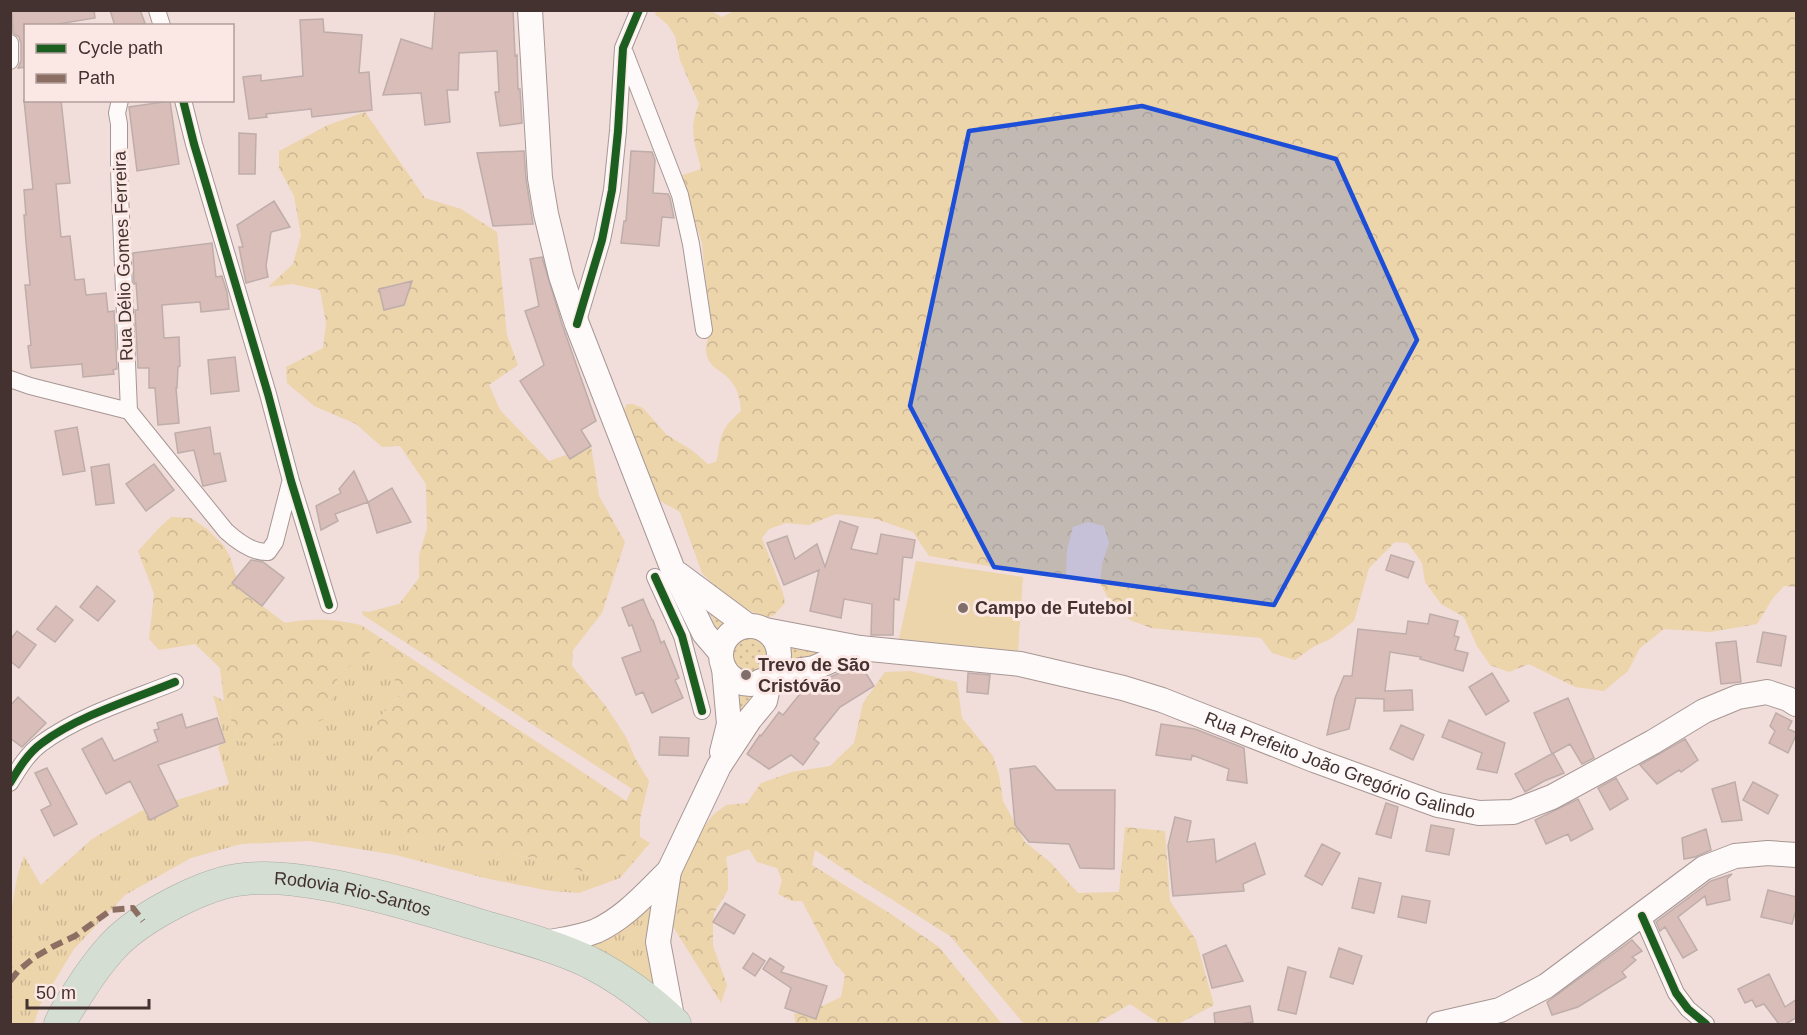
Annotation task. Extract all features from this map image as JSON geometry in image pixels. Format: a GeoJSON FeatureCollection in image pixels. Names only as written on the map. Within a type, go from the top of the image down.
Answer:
{"type":"FeatureCollection","features":[{"type":"Feature","properties":{"kind":"highway","name":"Rodovia Rio-Santos"},"geometry":{"type":"LineString","coordinates":[[60,1024],[84,984],[114,945],[143,921],[207,888],[243,879],[298,879],[386,897],[540,944],[588,962],[611,974],[636,990],[674,1023]]}},
{"type":"Feature","properties":{"kind":"main road"},"geometry":{"type":"LineString","coordinates":[[530,10],[542,187],[561,276],[664,574],[693,635],[723,661],[729,675],[736,680],[753,684],[766,678],[814,668],[860,648]]}},
{"type":"Feature","properties":{"kind":"main road"},"geometry":{"type":"LineString","coordinates":[[664,574],[772,636],[778,652],[778,660],[766,678],[765,701],[750,719],[719,766],[669,871],[658,942],[674,1023]]}},
{"type":"Feature","properties":{"kind":"main road"},"geometry":{"type":"LineString","coordinates":[[719,766],[729,724],[723,645],[727,638],[740,628],[757,628]]}},
{"type":"Feature","properties":{"kind":"main road","name":"Rua Prefeito João Gregório Galindo"},"geometry":{"type":"LineString","coordinates":[[757,628],[860,648],[1020,664],[1123,688],[1162,700],[1314,760],[1438,805],[1479,813],[1513,812],[1552,797],[1653,742],[1704,711],[1738,697],[1767,692],[1797,704]]}},
{"type":"Feature","properties":{"kind":"main road"},"geometry":{"type":"LineString","coordinates":[[1439,1024],[1500,1010],[1546,986],[1704,868],[1735,856],[1768,853],[1797,855]]}},
{"type":"Feature","properties":{"kind":"main road"},"geometry":{"type":"LineString","coordinates":[[540,944],[594,932],[610,924],[625,913],[669,871]]}},
{"type":"Feature","properties":{"kind":"street"},"geometry":{"type":"LineString","coordinates":[[577,324],[602,240],[612,190],[623,48],[639,10]]}},
{"type":"Feature","properties":{"kind":"street"},"geometry":{"type":"LineString","coordinates":[[10,43],[10,60]]}},
{"type":"Feature","properties":{"kind":"street"},"geometry":{"type":"LineString","coordinates":[[623,48],[680,195],[691,244],[704,330]]}},
{"type":"Feature","properties":{"kind":"street","name":"Rua Délio Gomes Ferreira"},"geometry":{"type":"LineString","coordinates":[[120,102],[117,113],[129,411]]}},
{"type":"Feature","properties":{"kind":"street"},"geometry":{"type":"LineString","coordinates":[[184,102],[291,481],[329,605]]}},
{"type":"Feature","properties":{"kind":"street"},"geometry":{"type":"LineString","coordinates":[[10,379],[129,411],[226,531],[256,551],[268,552],[275,542],[291,481]]}},
{"type":"Feature","properties":{"kind":"street"},"geometry":{"type":"LineString","coordinates":[[693,635],[702,711]]}},
{"type":"Feature","properties":{"kind":"street"},"geometry":{"type":"LineString","coordinates":[[10,783],[21,765],[41,744],[72,724],[175,682]]}},
{"type":"Feature","properties":{"kind":"street"},"geometry":{"type":"LineString","coordinates":[[1642,916],[1676,993],[1688,1009],[1706,1024]]}},
{"type":"Feature","properties":{"kind":"highlighted area"},"geometry":{"type":"Polygon","coordinates":[[[1142,106],[1336,159],[1417,340],[1274,605],[994,567],[910,406],[969,131],[1142,106]]]}},
{"type":"Feature","properties":{"kind":"green space"},"geometry":{"type":"Polygon","coordinates":[[[736,10],[1796,11],[1796,587],[1784,586],[1773,598],[1757,624],[1710,632],[1664,629],[1640,648],[1628,671],[1604,691],[1575,687],[1529,664],[1509,672],[1490,665],[1477,646],[1464,617],[1441,604],[1425,582],[1422,563],[1408,543],[1395,542],[1369,568],[1354,621],[1332,638],[1313,647],[1295,660],[1272,653],[1261,638],[1151,628],[1130,620],[1108,598],[1100,583],[1102,564],[1109,543],[1104,526],[1088,522],[1073,527],[1067,550],[1066,577],[929,556],[913,532],[876,519],[836,514],[809,525],[786,523],[769,529],[762,538],[785,603],[773,616],[763,618],[725,596],[702,573],[680,512],[653,497],[623,412],[627,404],[643,408],[667,435],[693,451],[708,464],[716,462],[724,430],[741,411],[733,383],[710,362],[706,352],[710,328],[702,243],[680,176],[701,169],[693,129],[699,104],[680,60],[675,36],[668,25],[655,14],[656,11],[711,11],[722,17],[736,10]]]}},
{"type":"Feature","properties":{"kind":"green space"},"geometry":{"type":"Polygon","coordinates":[[[365,112],[425,198],[461,209],[497,232],[507,335],[518,365],[489,385],[500,410],[549,461],[591,446],[599,496],[625,542],[602,613],[573,650],[572,666],[605,705],[626,737],[649,781],[640,819],[640,837],[621,862],[590,874],[539,858],[470,851],[408,836],[380,804],[374,723],[403,693],[375,649],[339,674],[326,718],[267,747],[239,741],[224,701],[220,668],[195,644],[159,650],[149,639],[154,594],[138,551],[171,517],[191,518],[207,529],[224,546],[236,576],[249,596],[285,623],[323,620],[361,625],[626,801],[632,789],[363,615],[362,611],[368,612],[399,604],[419,578],[419,555],[427,529],[426,484],[400,446],[382,447],[356,424],[314,406],[287,383],[286,367],[323,348],[326,323],[320,290],[292,284],[268,287],[293,264],[301,235],[294,196],[279,168],[279,151],[328,125],[365,112]]]}},
{"type":"Feature","properties":{"kind":"green space","name":"Campo de Futebol"},"geometry":{"type":"Polygon","coordinates":[[[916,561],[1023,577],[1018,651],[899,639],[916,561]]]}},
{"type":"Feature","properties":{"kind":"green space"},"geometry":{"type":"Polygon","coordinates":[[[705,599],[736,622],[719,637],[705,599]]]}},
{"type":"Feature","properties":{"kind":"green space"},"geometry":{"type":"Polygon","coordinates":[[[750,635],[764,641],[770,655],[764,669],[750,675],[736,669],[730,655],[736,641],[750,635]]]}},
{"type":"Feature","properties":{"kind":"green space"},"geometry":{"type":"Polygon","coordinates":[[[783,645],[823,648],[822,655],[785,669],[783,645]]]}},
{"type":"Feature","properties":{"kind":"green space"},"geometry":{"type":"Polygon","coordinates":[[[375,648],[403,693],[374,723],[408,836],[470,851],[539,858],[590,874],[621,862],[640,837],[650,843],[620,878],[579,893],[551,891],[489,879],[396,855],[309,841],[241,844],[191,858],[125,895],[74,949],[40,1005],[34,1024],[11,1024],[12,917],[14,895],[24,856],[41,885],[92,839],[141,811],[229,784],[218,747],[225,741],[213,695],[224,701],[239,741],[326,718],[339,674],[375,648]]]}},
{"type":"Feature","properties":{"kind":"green space"},"geometry":{"type":"Polygon","coordinates":[[[910,671],[957,682],[962,718],[993,756],[1003,801],[1025,842],[1051,863],[1078,893],[1119,892],[1125,827],[1165,831],[1170,901],[1196,940],[1214,1005],[1178,1024],[1160,1024],[1130,1004],[1096,1024],[1024,1024],[950,936],[815,850],[812,865],[939,947],[1002,1024],[796,1024],[794,1014],[820,1007],[841,997],[845,975],[834,962],[802,901],[792,901],[778,894],[782,880],[777,868],[757,862],[749,849],[726,857],[728,890],[714,913],[713,946],[727,985],[721,1003],[672,925],[679,869],[690,845],[712,816],[726,805],[747,803],[761,783],[792,772],[830,766],[854,743],[863,703],[885,672],[910,671]]]}},
{"type":"Feature","properties":{"kind":"green space"},"geometry":{"type":"Polygon","coordinates":[[[728,685],[745,693],[759,696],[730,735],[728,685]]]}},
{"type":"Feature","properties":{"kind":"green space"},"geometry":{"type":"Polygon","coordinates":[[[651,900],[649,939],[660,990],[618,960],[582,946],[651,900]]]}},
{"type":"Feature","properties":{"kind":"building"},"geometry":{"type":"Polygon","coordinates":[[[12,10],[94,10],[95,18],[58,24],[24,24],[24,67],[18,68],[21,61],[21,43],[19,37],[13,33],[12,10]]]}},
{"type":"Feature","properties":{"kind":"building"},"geometry":{"type":"Polygon","coordinates":[[[110,10],[140,10],[145,23],[142,24],[114,24],[110,10]]]}},
{"type":"Feature","properties":{"kind":"building"},"geometry":{"type":"Polygon","coordinates":[[[435,10],[513,10],[522,123],[500,126],[495,92],[499,92],[497,51],[459,53],[458,90],[447,90],[450,122],[425,125],[421,93],[383,95],[401,39],[432,49],[435,10]]]}},
{"type":"Feature","properties":{"kind":"building"},"geometry":{"type":"Polygon","coordinates":[[[323,19],[324,32],[362,35],[359,73],[369,72],[372,110],[312,117],[311,109],[266,114],[267,117],[249,119],[243,77],[261,75],[261,81],[303,76],[300,20],[323,19]]]}},
{"type":"Feature","properties":{"kind":"building"},"geometry":{"type":"Polygon","coordinates":[[[24,102],[61,102],[70,183],[56,184],[61,237],[70,236],[75,280],[84,279],[86,295],[106,293],[108,312],[114,311],[117,369],[113,370],[114,374],[83,377],[82,364],[31,368],[25,285],[30,285],[24,190],[33,189],[24,102]]]}},
{"type":"Feature","properties":{"kind":"building"},"geometry":{"type":"Polygon","coordinates":[[[170,102],[179,164],[137,171],[129,107],[170,102]]]}},
{"type":"Feature","properties":{"kind":"building"},"geometry":{"type":"Polygon","coordinates":[[[239,133],[256,134],[255,174],[239,174],[239,133]]]}},
{"type":"Feature","properties":{"kind":"building"},"geometry":{"type":"Polygon","coordinates":[[[524,151],[533,224],[493,226],[477,153],[524,151]]]}},
{"type":"Feature","properties":{"kind":"building"},"geometry":{"type":"Polygon","coordinates":[[[631,151],[652,152],[655,160],[653,193],[668,194],[670,198],[674,218],[662,217],[659,246],[621,243],[624,221],[626,221],[631,151]]]}},
{"type":"Feature","properties":{"kind":"building"},"geometry":{"type":"Polygon","coordinates":[[[274,201],[290,227],[271,232],[266,266],[268,277],[246,283],[239,247],[243,247],[237,225],[274,201]]]}},
{"type":"Feature","properties":{"kind":"building"},"geometry":{"type":"Polygon","coordinates":[[[212,243],[216,277],[222,276],[229,309],[201,312],[200,302],[162,305],[164,338],[179,337],[180,366],[176,388],[179,423],[158,425],[155,388],[149,388],[149,368],[138,368],[135,310],[138,310],[133,253],[212,243]]]}},
{"type":"Feature","properties":{"kind":"building"},"geometry":{"type":"Polygon","coordinates":[[[542,257],[562,324],[596,421],[581,430],[591,446],[570,459],[520,381],[544,365],[525,311],[539,306],[530,259],[542,257]]]}},
{"type":"Feature","properties":{"kind":"building"},"geometry":{"type":"Polygon","coordinates":[[[412,281],[404,305],[384,310],[379,289],[412,281]]]}},
{"type":"Feature","properties":{"kind":"building"},"geometry":{"type":"Polygon","coordinates":[[[235,357],[239,391],[211,394],[208,360],[235,357]]]}},
{"type":"Feature","properties":{"kind":"building"},"geometry":{"type":"Polygon","coordinates":[[[77,427],[85,471],[63,475],[55,431],[77,427]]]}},
{"type":"Feature","properties":{"kind":"building"},"geometry":{"type":"Polygon","coordinates":[[[210,427],[214,454],[220,453],[226,481],[203,486],[194,450],[178,453],[175,433],[210,427]]]}},
{"type":"Feature","properties":{"kind":"building"},"geometry":{"type":"Polygon","coordinates":[[[109,464],[114,503],[96,505],[91,467],[109,464]]]}},
{"type":"Feature","properties":{"kind":"building"},"geometry":{"type":"Polygon","coordinates":[[[154,464],[174,490],[146,511],[126,484],[154,464]]]}},
{"type":"Feature","properties":{"kind":"building"},"geometry":{"type":"Polygon","coordinates":[[[354,471],[368,502],[335,514],[338,521],[321,530],[316,506],[341,493],[339,489],[354,471]]]}},
{"type":"Feature","properties":{"kind":"building"},"geometry":{"type":"Polygon","coordinates":[[[392,488],[411,522],[377,533],[368,502],[392,488]]]}},
{"type":"Feature","properties":{"kind":"building"},"geometry":{"type":"Polygon","coordinates":[[[840,521],[858,527],[851,549],[877,554],[881,534],[915,540],[912,558],[903,557],[899,600],[894,599],[893,635],[871,635],[872,604],[844,599],[841,618],[810,611],[819,570],[784,585],[767,543],[787,536],[795,559],[817,544],[825,567],[840,521]]]}},
{"type":"Feature","properties":{"kind":"building"},"geometry":{"type":"Polygon","coordinates":[[[1391,555],[1414,562],[1408,578],[1386,570],[1391,555]]]}},
{"type":"Feature","properties":{"kind":"building"},"geometry":{"type":"Polygon","coordinates":[[[251,560],[263,562],[284,578],[262,606],[232,583],[251,560]]]}},
{"type":"Feature","properties":{"kind":"building"},"geometry":{"type":"Polygon","coordinates":[[[97,586],[115,601],[98,621],[80,607],[97,586]]]}},
{"type":"Feature","properties":{"kind":"building"},"geometry":{"type":"Polygon","coordinates":[[[643,599],[661,643],[664,641],[679,678],[675,680],[683,698],[652,713],[643,692],[636,695],[622,658],[641,651],[632,625],[629,626],[622,608],[643,599]]]}},
{"type":"Feature","properties":{"kind":"building"},"geometry":{"type":"Polygon","coordinates":[[[56,606],[73,620],[55,642],[37,629],[56,606]]]}},
{"type":"Feature","properties":{"kind":"building"},"geometry":{"type":"Polygon","coordinates":[[[1430,614],[1458,621],[1454,636],[1459,637],[1455,650],[1468,653],[1463,671],[1420,659],[1421,657],[1390,652],[1385,691],[1412,690],[1413,710],[1384,711],[1384,699],[1356,698],[1349,729],[1327,735],[1335,698],[1344,676],[1352,676],[1358,629],[1406,634],[1408,621],[1428,624],[1430,614]]]}},
{"type":"Feature","properties":{"kind":"building"},"geometry":{"type":"Polygon","coordinates":[[[17,631],[36,645],[19,668],[10,661],[10,640],[17,631]]]}},
{"type":"Feature","properties":{"kind":"building"},"geometry":{"type":"Polygon","coordinates":[[[1763,632],[1786,636],[1781,666],[1757,662],[1763,632]]]}},
{"type":"Feature","properties":{"kind":"building"},"geometry":{"type":"Polygon","coordinates":[[[1736,641],[1741,682],[1721,684],[1716,643],[1736,641]]]}},
{"type":"Feature","properties":{"kind":"building"},"geometry":{"type":"Polygon","coordinates":[[[860,664],[874,686],[840,707],[814,739],[819,743],[803,765],[791,755],[769,769],[747,754],[779,712],[783,715],[809,683],[812,685],[860,664]]]}},
{"type":"Feature","properties":{"kind":"building"},"geometry":{"type":"Polygon","coordinates":[[[968,673],[990,675],[988,694],[967,692],[968,673]]]}},
{"type":"Feature","properties":{"kind":"building"},"geometry":{"type":"Polygon","coordinates":[[[1492,673],[1509,701],[1486,715],[1469,687],[1492,673]]]}},
{"type":"Feature","properties":{"kind":"building"},"geometry":{"type":"Polygon","coordinates":[[[18,697],[46,723],[22,747],[10,738],[10,706],[18,697]]]}},
{"type":"Feature","properties":{"kind":"building"},"geometry":{"type":"Polygon","coordinates":[[[1568,698],[1594,758],[1582,764],[1570,744],[1552,754],[1534,713],[1568,698]]]}},
{"type":"Feature","properties":{"kind":"building"},"geometry":{"type":"Polygon","coordinates":[[[1776,713],[1792,721],[1788,729],[1797,733],[1788,753],[1769,743],[1775,731],[1770,726],[1776,713]]]}},
{"type":"Feature","properties":{"kind":"building"},"geometry":{"type":"Polygon","coordinates":[[[182,714],[186,728],[217,718],[225,742],[158,765],[178,806],[150,820],[130,781],[106,794],[82,749],[102,738],[114,761],[158,741],[154,730],[159,729],[157,723],[182,714]]]}},
{"type":"Feature","properties":{"kind":"building"},"geometry":{"type":"Polygon","coordinates":[[[1449,720],[1505,743],[1497,773],[1477,769],[1482,753],[1442,737],[1449,720]]]}},
{"type":"Feature","properties":{"kind":"building"},"geometry":{"type":"Polygon","coordinates":[[[1161,724],[1195,729],[1244,748],[1247,783],[1227,780],[1229,769],[1192,755],[1191,760],[1156,755],[1161,724]]]}},
{"type":"Feature","properties":{"kind":"building"},"geometry":{"type":"Polygon","coordinates":[[[1401,725],[1424,735],[1413,760],[1390,749],[1401,725]]]}},
{"type":"Feature","properties":{"kind":"building"},"geometry":{"type":"Polygon","coordinates":[[[660,737],[689,738],[688,756],[659,755],[660,737]]]}},
{"type":"Feature","properties":{"kind":"building"},"geometry":{"type":"Polygon","coordinates":[[[1685,739],[1698,760],[1657,784],[1640,765],[1685,739]]]}},
{"type":"Feature","properties":{"kind":"building"},"geometry":{"type":"Polygon","coordinates":[[[1553,753],[1564,773],[1525,792],[1515,774],[1553,753]]]}},
{"type":"Feature","properties":{"kind":"building"},"geometry":{"type":"Polygon","coordinates":[[[1035,766],[1056,790],[1115,790],[1114,869],[1080,868],[1069,844],[1029,842],[1015,825],[1010,769],[1035,766]]]}},
{"type":"Feature","properties":{"kind":"building"},"geometry":{"type":"Polygon","coordinates":[[[47,768],[77,824],[54,836],[41,810],[51,805],[35,773],[47,768]]]}},
{"type":"Feature","properties":{"kind":"building"},"geometry":{"type":"Polygon","coordinates":[[[1616,778],[1628,799],[1610,810],[1598,788],[1616,778]]]}},
{"type":"Feature","properties":{"kind":"building"},"geometry":{"type":"Polygon","coordinates":[[[1735,782],[1742,820],[1722,822],[1712,789],[1735,782]]]}},
{"type":"Feature","properties":{"kind":"building"},"geometry":{"type":"Polygon","coordinates":[[[1753,782],[1778,795],[1768,814],[1743,800],[1753,782]]]}},
{"type":"Feature","properties":{"kind":"building"},"geometry":{"type":"Polygon","coordinates":[[[1578,799],[1593,829],[1571,841],[1568,834],[1546,844],[1535,820],[1578,799]]]}},
{"type":"Feature","properties":{"kind":"building"},"geometry":{"type":"Polygon","coordinates":[[[1386,803],[1398,807],[1391,838],[1376,834],[1386,803]]]}},
{"type":"Feature","properties":{"kind":"building"},"geometry":{"type":"Polygon","coordinates":[[[1175,817],[1191,821],[1187,842],[1214,839],[1216,862],[1255,843],[1265,874],[1243,884],[1244,891],[1173,896],[1168,846],[1175,817]]]}},
{"type":"Feature","properties":{"kind":"building"},"geometry":{"type":"Polygon","coordinates":[[[1431,825],[1454,829],[1449,855],[1426,851],[1431,825]]]}},
{"type":"Feature","properties":{"kind":"building"},"geometry":{"type":"Polygon","coordinates":[[[1706,829],[1711,850],[1684,859],[1682,838],[1706,829]]]}},
{"type":"Feature","properties":{"kind":"building"},"geometry":{"type":"Polygon","coordinates":[[[1322,844],[1340,853],[1322,885],[1305,876],[1322,844]]]}},
{"type":"Feature","properties":{"kind":"building"},"geometry":{"type":"Polygon","coordinates":[[[1732,874],[1727,879],[1730,900],[1707,905],[1705,896],[1678,917],[1697,950],[1683,958],[1665,927],[1660,931],[1656,922],[1711,881],[1732,874]]]}},
{"type":"Feature","properties":{"kind":"building"},"geometry":{"type":"Polygon","coordinates":[[[1359,878],[1381,883],[1374,913],[1352,908],[1359,878]]]}},
{"type":"Feature","properties":{"kind":"building"},"geometry":{"type":"Polygon","coordinates":[[[1768,890],[1797,897],[1792,924],[1761,917],[1768,890]]]}},
{"type":"Feature","properties":{"kind":"building"},"geometry":{"type":"Polygon","coordinates":[[[1402,896],[1430,901],[1426,923],[1398,917],[1402,896]]]}},
{"type":"Feature","properties":{"kind":"building"},"geometry":{"type":"Polygon","coordinates":[[[725,903],[745,915],[734,934],[713,922],[725,903]]]}},
{"type":"Feature","properties":{"kind":"building"},"geometry":{"type":"Polygon","coordinates":[[[1632,940],[1642,951],[1632,957],[1636,960],[1622,972],[1626,977],[1578,1007],[1552,1015],[1547,1002],[1632,940]]]}},
{"type":"Feature","properties":{"kind":"building"},"geometry":{"type":"Polygon","coordinates":[[[1226,945],[1243,981],[1212,988],[1203,955],[1226,945]]]}},
{"type":"Feature","properties":{"kind":"building"},"geometry":{"type":"Polygon","coordinates":[[[1339,948],[1362,956],[1353,984],[1330,977],[1339,948]]]}},
{"type":"Feature","properties":{"kind":"building"},"geometry":{"type":"Polygon","coordinates":[[[753,953],[765,961],[755,976],[743,968],[753,953]]]}},
{"type":"Feature","properties":{"kind":"building"},"geometry":{"type":"Polygon","coordinates":[[[770,958],[784,967],[781,972],[827,986],[816,1019],[785,1008],[791,988],[763,969],[770,958]]]}},
{"type":"Feature","properties":{"kind":"building"},"geometry":{"type":"Polygon","coordinates":[[[1288,967],[1306,972],[1296,1014],[1278,1010],[1288,967]]]}},
{"type":"Feature","properties":{"kind":"building"},"geometry":{"type":"Polygon","coordinates":[[[1769,974],[1785,1007],[1797,999],[1797,1017],[1786,1024],[1779,1024],[1764,1004],[1756,1007],[1752,1000],[1745,1003],[1738,989],[1769,974]]]}},
{"type":"Feature","properties":{"kind":"building"},"geometry":{"type":"Polygon","coordinates":[[[1250,1006],[1253,1022],[1215,1024],[1214,1013],[1250,1006]]]}},
{"type":"Feature","properties":{"kind":"marked path"},"geometry":{"type":"LineString","coordinates":[[10,981],[35,957],[75,936],[111,910],[133,908],[143,921]]}},
{"type":"Feature","properties":{"kind":"cycle path"},"geometry":{"type":"LineString","coordinates":[[577,324],[602,240],[612,190],[623,48],[639,10]]}},
{"type":"Feature","properties":{"kind":"cycle path"},"geometry":{"type":"LineString","coordinates":[[184,102],[291,481],[329,605]]}},
{"type":"Feature","properties":{"kind":"cycle path"},"geometry":{"type":"LineString","coordinates":[[655,577],[682,636],[702,711]]}},
{"type":"Feature","properties":{"kind":"cycle path"},"geometry":{"type":"LineString","coordinates":[[10,783],[32,751],[56,733],[106,709],[175,682]]}},
{"type":"Feature","properties":{"kind":"cycle path"},"geometry":{"type":"LineString","coordinates":[[1642,916],[1676,993],[1688,1009],[1706,1024]]}},
{"type":"Feature","properties":{"kind":"place","name":"Campo de Futebol"},"geometry":{"type":"Point","coordinates":[963,608]}},
{"type":"Feature","properties":{"kind":"place","name":"Trevo de São Cristóvão"},"geometry":{"type":"Point","coordinates":[746,675]}}]}
